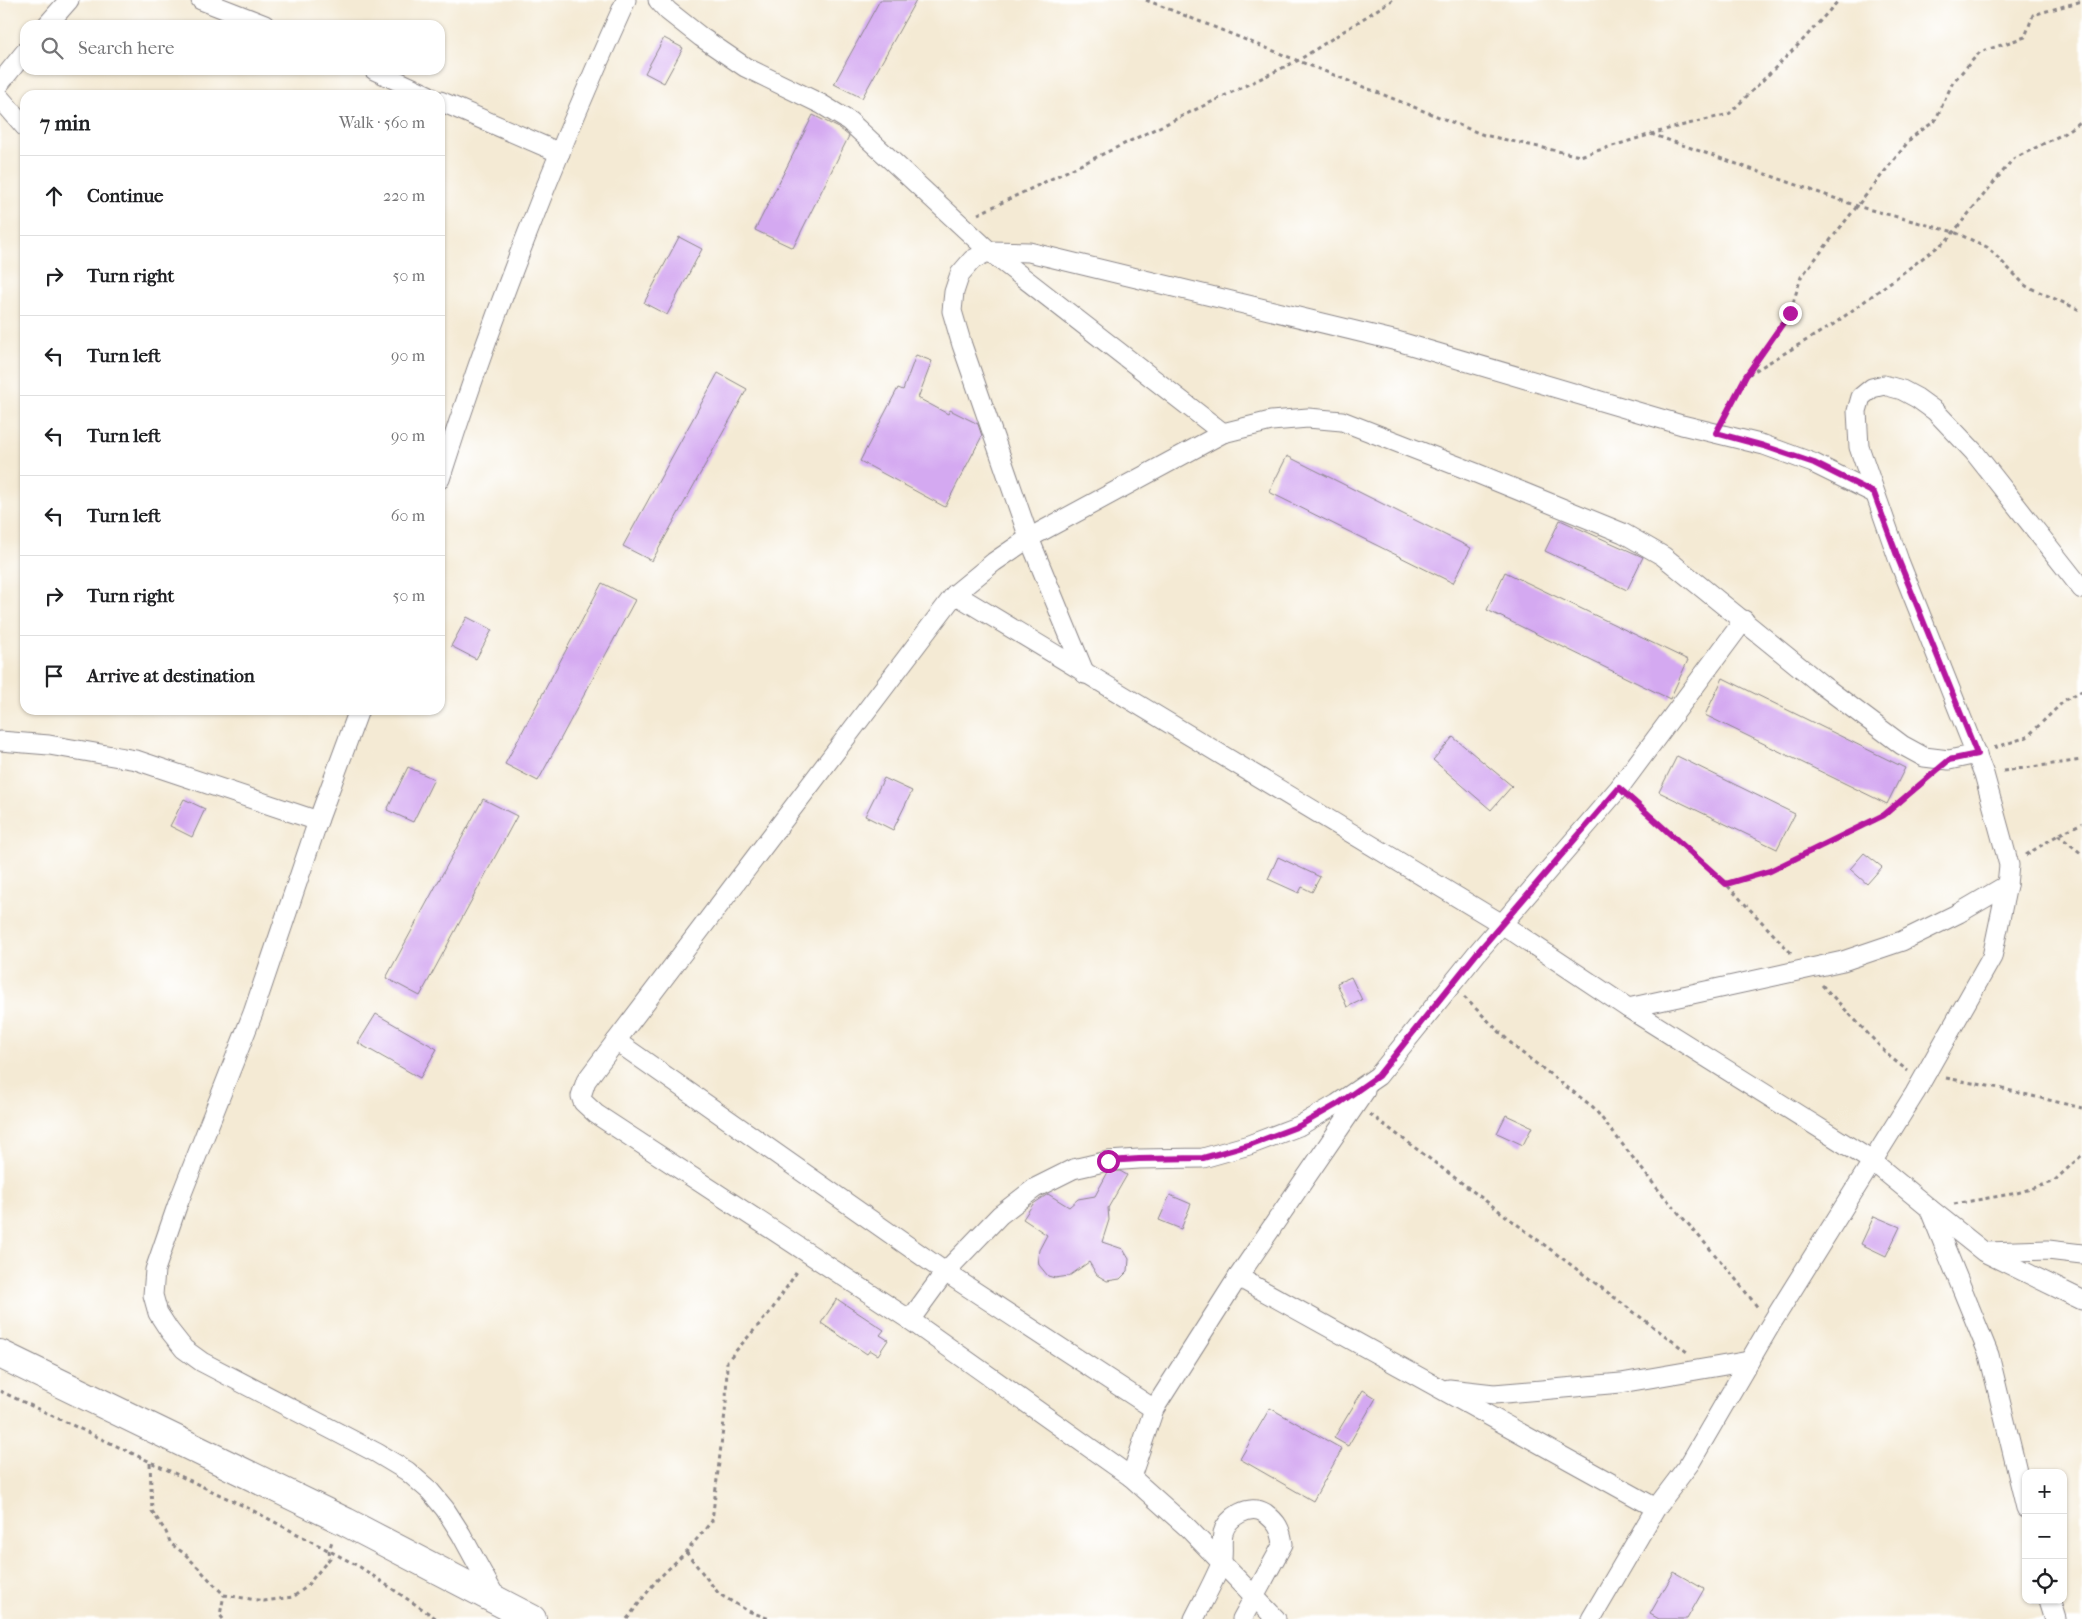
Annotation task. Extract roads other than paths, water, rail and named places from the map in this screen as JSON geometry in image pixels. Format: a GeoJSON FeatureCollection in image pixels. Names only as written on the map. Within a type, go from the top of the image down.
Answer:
{"type":"FeatureCollection","features":[{"type":"Feature","properties":{"kind":"main road"},"geometry":{"type":"LineString","coordinates":[[0,1354],[346,1522],[532,1619]]}},
{"type":"Feature","properties":{"kind":"street"},"geometry":{"type":"LineString","coordinates":[[51,20],[69,0]]}},
{"type":"Feature","properties":{"kind":"street"},"geometry":{"type":"LineString","coordinates":[[201,0],[253,20]]}},
{"type":"Feature","properties":{"kind":"street"},"geometry":{"type":"LineString","coordinates":[[445,463],[469,388],[499,306],[560,153],[626,0]]}},
{"type":"Feature","properties":{"kind":"street"},"geometry":{"type":"LineString","coordinates":[[658,0],[668,11],[701,37],[746,67],[821,104],[849,121],[990,251],[1223,433]]}},
{"type":"Feature","properties":{"kind":"street"},"geometry":{"type":"LineString","coordinates":[[0,83],[20,58]]}},
{"type":"Feature","properties":{"kind":"street"},"geometry":{"type":"LineString","coordinates":[[385,75],[417,90]]}},
{"type":"Feature","properties":{"kind":"street"},"geometry":{"type":"LineString","coordinates":[[0,98],[20,121]]}},
{"type":"Feature","properties":{"kind":"street"},"geometry":{"type":"LineString","coordinates":[[445,103],[560,153]]}},
{"type":"Feature","properties":{"kind":"street"},"geometry":{"type":"LineString","coordinates":[[1085,674],[1029,538],[962,345],[952,310],[954,292],[960,274],[972,260],[990,251],[1028,252],[1398,341],[1682,425],[1764,446],[1814,463],[1874,493]]}},
{"type":"Feature","properties":{"kind":"street"},"geometry":{"type":"LineString","coordinates":[[1591,1619],[1656,1508],[1690,1463],[1771,1324],[1926,1074],[1992,957],[2007,886],[2009,865],[1977,754],[1899,561],[1859,447],[1857,411],[1861,397],[1872,388],[1884,386],[1909,394],[1935,411],[1974,452],[2082,589]]}},
{"type":"Feature","properties":{"kind":"street"},"geometry":{"type":"LineString","coordinates":[[1276,1619],[1188,1528],[1131,1477],[910,1320],[588,1108],[581,1096],[584,1088],[616,1041],[955,594],[994,562],[1029,538],[1223,433],[1271,421],[1308,418],[1342,421],[1623,533],[1663,556],[1822,685],[1902,745],[1924,757],[1949,760],[1977,754]]}},
{"type":"Feature","properties":{"kind":"street"},"geometry":{"type":"LineString","coordinates":[[955,594],[1502,924],[1628,1008],[1872,1161],[1984,1252],[2082,1300]]}},
{"type":"Feature","properties":{"kind":"street"},"geometry":{"type":"LineString","coordinates":[[1131,1477],[1154,1410],[1238,1277],[1356,1104],[1451,985],[1619,788],[1744,620]]}},
{"type":"Feature","properties":{"kind":"street"},"geometry":{"type":"LineString","coordinates":[[358,715],[318,821],[253,1013],[177,1206],[154,1270],[153,1295],[158,1313],[169,1330],[184,1349],[202,1362],[377,1453],[407,1471],[430,1491],[461,1534],[497,1600]]}},
{"type":"Feature","properties":{"kind":"street"},"geometry":{"type":"LineString","coordinates":[[0,741],[49,745],[136,760],[318,821]]}},
{"type":"Feature","properties":{"kind":"street"},"geometry":{"type":"LineString","coordinates":[[1628,1008],[1843,961],[1902,941],[1959,913],[2007,886]]}},
{"type":"Feature","properties":{"kind":"street"},"geometry":{"type":"LineString","coordinates":[[616,1041],[945,1272],[1154,1410]]}},
{"type":"Feature","properties":{"kind":"street"},"geometry":{"type":"LineString","coordinates":[[910,1320],[945,1272],[1000,1215],[1036,1188],[1073,1169],[1108,1161],[1203,1158],[1249,1145],[1299,1126],[1338,1104],[1378,1076]]}},
{"type":"Feature","properties":{"kind":"street"},"geometry":{"type":"LineString","coordinates":[[1929,1208],[1989,1355],[2022,1491]]}},
{"type":"Feature","properties":{"kind":"street"},"geometry":{"type":"LineString","coordinates":[[1984,1252],[2048,1250],[2082,1254]]}},
{"type":"Feature","properties":{"kind":"street"},"geometry":{"type":"LineString","coordinates":[[1238,1277],[1656,1508]]}},
{"type":"Feature","properties":{"kind":"street"},"geometry":{"type":"LineString","coordinates":[[1440,1388],[1494,1394],[1621,1383],[1749,1361]]}},
{"type":"Feature","properties":{"kind":"street"},"geometry":{"type":"LineString","coordinates":[[1194,1619],[1222,1562],[1223,1532],[1232,1519],[1248,1509],[1262,1510],[1276,1520],[1282,1533],[1282,1544],[1255,1598],[1242,1619]]}},
{"type":"Feature","properties":{"kind":"street"},"geometry":{"type":"LineString","coordinates":[[2050,1604],[2055,1619]]}}]}
